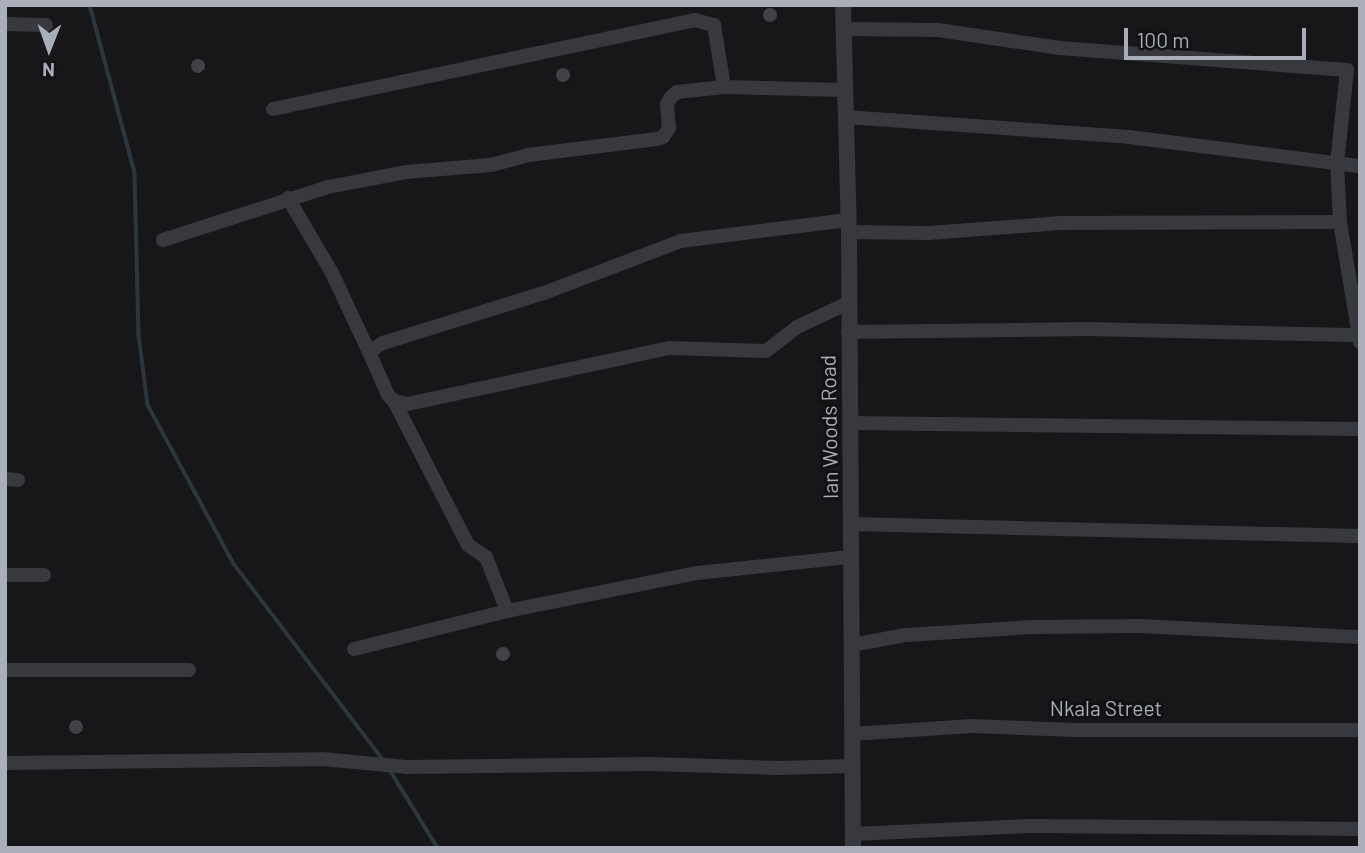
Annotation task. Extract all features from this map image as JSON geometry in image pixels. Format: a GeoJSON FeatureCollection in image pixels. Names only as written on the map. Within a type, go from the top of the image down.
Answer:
{"type":"FeatureCollection","features":[{"type":"Feature","properties":{"kind":"street","name":"Ian Woods Road"},"geometry":{"type":"LineString","coordinates":[[843,5],[849,226],[853,841]]}},
{"type":"Feature","properties":{"kind":"street"},"geometry":{"type":"LineString","coordinates":[[272,109],[695,20],[714,26],[724,87]]}},
{"type":"Feature","properties":{"kind":"street"},"geometry":{"type":"LineString","coordinates":[[5,24],[46,25]]}},
{"type":"Feature","properties":{"kind":"street"},"geometry":{"type":"LineString","coordinates":[[843,29],[938,30],[1060,48],[1353,71],[1337,163],[1340,222],[1359,337],[1087,329],[848,332]]}},
{"type":"Feature","properties":{"kind":"street"},"geometry":{"type":"LineString","coordinates":[[163,240],[288,198],[406,172],[491,165],[528,155],[657,139],[663,137],[669,128],[667,104],[677,92],[724,87],[845,90]]}},
{"type":"Feature","properties":{"kind":"street"},"geometry":{"type":"LineString","coordinates":[[845,117],[1129,137],[1360,166]]}},
{"type":"Feature","properties":{"kind":"street"},"geometry":{"type":"LineString","coordinates":[[288,198],[332,273],[388,395],[394,401],[468,545],[486,557],[507,611]]}},
{"type":"Feature","properties":{"kind":"street"},"geometry":{"type":"LineString","coordinates":[[369,352],[383,343],[544,293],[681,241],[849,226],[929,233],[1060,223],[1340,222]]}},
{"type":"Feature","properties":{"kind":"street"},"geometry":{"type":"LineString","coordinates":[[394,401],[408,404],[669,348],[766,351],[797,327],[848,303]]}},
{"type":"Feature","properties":{"kind":"street"},"geometry":{"type":"LineString","coordinates":[[851,423],[1360,429]]}},
{"type":"Feature","properties":{"kind":"street"},"geometry":{"type":"LineString","coordinates":[[851,524],[1360,536]]}},
{"type":"Feature","properties":{"kind":"street"},"geometry":{"type":"LineString","coordinates":[[354,649],[507,611],[697,573],[850,557]]}},
{"type":"Feature","properties":{"kind":"street"},"geometry":{"type":"LineString","coordinates":[[5,575],[44,575]]}},
{"type":"Feature","properties":{"kind":"street"},"geometry":{"type":"LineString","coordinates":[[852,645],[906,635],[1032,627],[1140,626],[1360,637]]}},
{"type":"Feature","properties":{"kind":"street"},"geometry":{"type":"LineString","coordinates":[[5,670],[189,670]]}},
{"type":"Feature","properties":{"kind":"street","name":"Nkala Street"},"geometry":{"type":"LineString","coordinates":[[852,734],[972,726],[1074,730],[1360,730]]}},
{"type":"Feature","properties":{"kind":"street"},"geometry":{"type":"LineString","coordinates":[[5,763],[322,758],[406,767],[650,764],[778,768],[852,766]]}},
{"type":"Feature","properties":{"kind":"street"},"geometry":{"type":"LineString","coordinates":[[853,841],[1030,826],[1360,829]]}},
{"type":"Feature","properties":{"kind":"building"},"geometry":{"type":"Polygon","coordinates":[[[770,8],[775,10],[775,20],[770,22],[765,20],[763,15],[765,10],[770,8]]]}},
{"type":"Feature","properties":{"kind":"building"},"geometry":{"type":"Polygon","coordinates":[[[198,59],[203,61],[203,71],[198,73],[193,71],[191,66],[193,61],[198,59]]]}},
{"type":"Feature","properties":{"kind":"building"},"geometry":{"type":"Polygon","coordinates":[[[563,68],[568,70],[568,80],[563,82],[558,80],[556,75],[558,70],[563,68]]]}},
{"type":"Feature","properties":{"kind":"building"},"geometry":{"type":"Polygon","coordinates":[[[503,647],[508,649],[508,659],[503,661],[498,659],[496,654],[498,649],[503,647]]]}},
{"type":"Feature","properties":{"kind":"building"},"geometry":{"type":"Polygon","coordinates":[[[76,720],[81,722],[81,732],[76,734],[71,732],[69,727],[71,722],[76,720]]]}},
{"type":"Feature","properties":{"kind":"waterway"},"geometry":{"type":"LineString","coordinates":[[90,5],[135,173],[139,335],[148,405],[234,564],[384,761]]}},
{"type":"Feature","properties":{"kind":"waterway"},"geometry":{"type":"LineString","coordinates":[[390,770],[438,848]]}}]}
